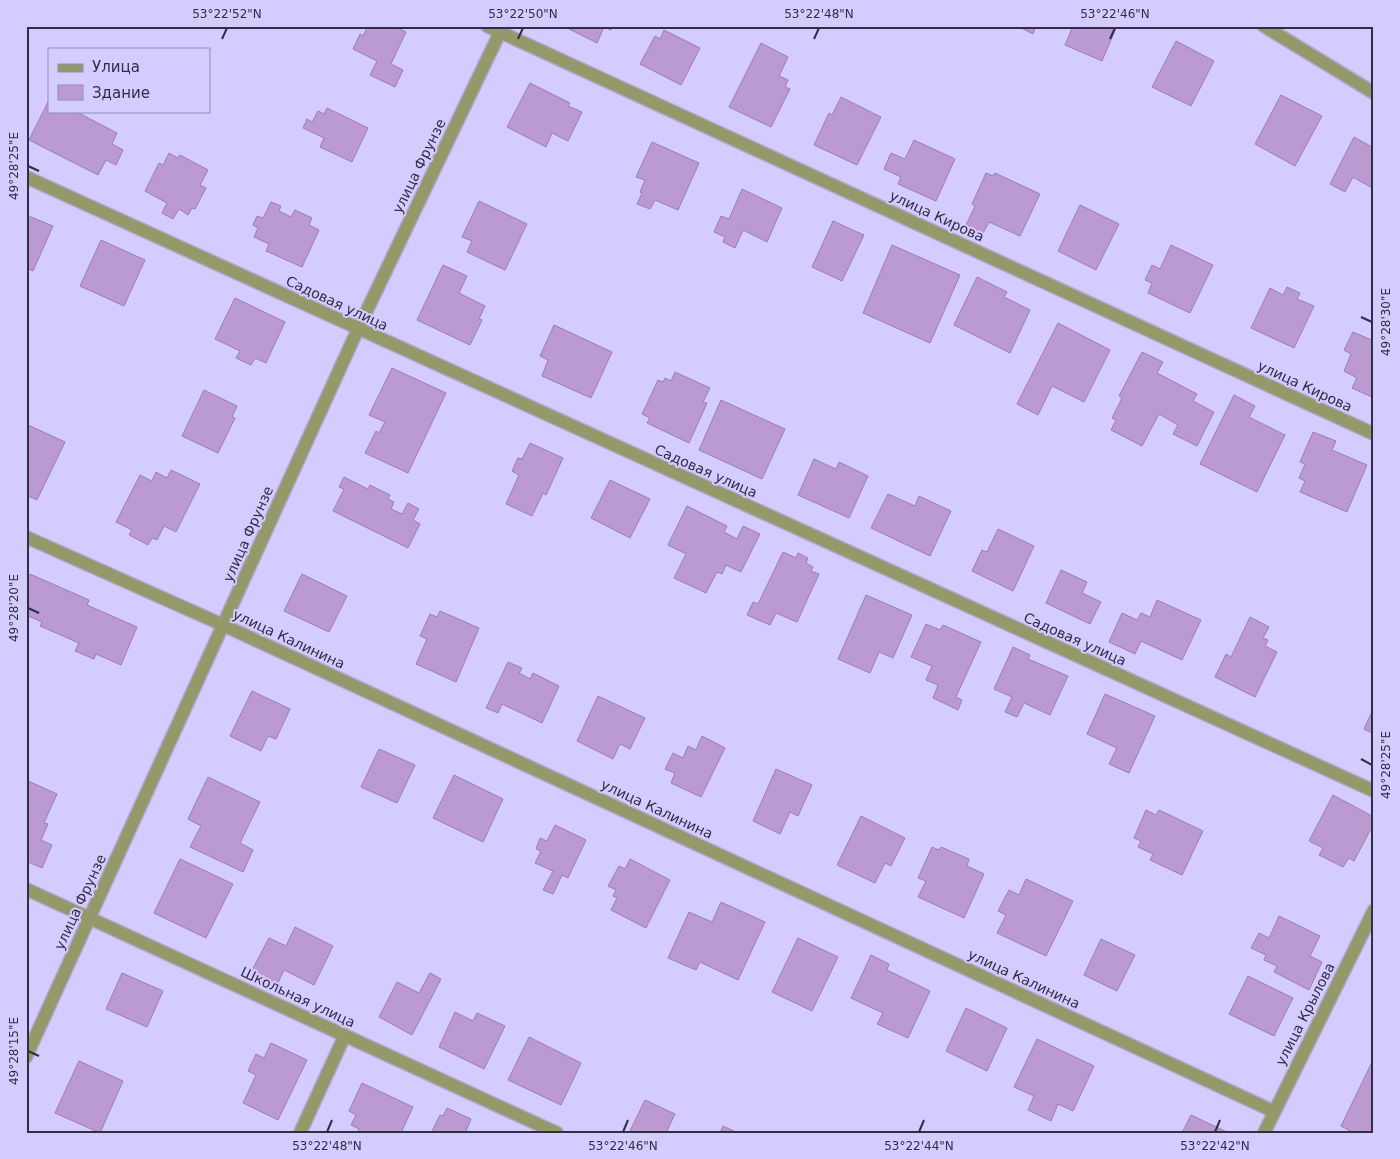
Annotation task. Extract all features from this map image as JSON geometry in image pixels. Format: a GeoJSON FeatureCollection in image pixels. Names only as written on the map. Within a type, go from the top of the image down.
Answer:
{"type":"FeatureCollection","features":[{"type":"Feature","properties":{"kind":"street","name":"улица Кирова"},"geometry":{"type":"LineString","coordinates":[[487,26],[502,29],[1374,434]]}},
{"type":"Feature","properties":{"kind":"street"},"geometry":{"type":"LineString","coordinates":[[1264,26],[1374,93]]}},
{"type":"Feature","properties":{"kind":"street","name":"улица Фрунзе"},"geometry":{"type":"LineString","coordinates":[[26,1057],[358,329],[502,29]]}},
{"type":"Feature","properties":{"kind":"street","name":"Садовая улица"},"geometry":{"type":"LineString","coordinates":[[26,177],[1374,791]]}},
{"type":"Feature","properties":{"kind":"street","name":"улица Калинина"},"geometry":{"type":"LineString","coordinates":[[26,537],[223,625],[1273,1111]]}},
{"type":"Feature","properties":{"kind":"street","name":"Школьная улица"},"geometry":{"type":"LineString","coordinates":[[26,889],[557,1133]]}},
{"type":"Feature","properties":{"kind":"street","name":"улица Крылова"},"geometry":{"type":"LineString","coordinates":[[1264,1133],[1273,1111],[1374,910]]}},
{"type":"Feature","properties":{"kind":"street"},"geometry":{"type":"LineString","coordinates":[[300,1133],[345,1036]]}},
{"type":"Feature","properties":{"kind":"building"},"geometry":{"type":"Polygon","coordinates":[[[368,26],[394,26],[406,32],[391,64],[403,70],[395,87],[370,75],[377,61],[353,49],[360,34],[363,36],[368,26]]]}},
{"type":"Feature","properties":{"kind":"building"},"geometry":{"type":"Polygon","coordinates":[[[563,26],[613,26],[611,30],[604,27],[597,43],[563,26]]]}},
{"type":"Feature","properties":{"kind":"building"},"geometry":{"type":"Polygon","coordinates":[[[1024,26],[1036,26],[1033,34],[1023,29],[1024,26]]]}},
{"type":"Feature","properties":{"kind":"building"},"geometry":{"type":"Polygon","coordinates":[[[1073,26],[1117,26],[1102,61],[1065,45],[1073,26]]]}},
{"type":"Feature","properties":{"kind":"building"},"geometry":{"type":"Polygon","coordinates":[[[664,30],[700,48],[681,85],[640,64],[655,36],[660,39],[664,30]]]}},
{"type":"Feature","properties":{"kind":"building"},"geometry":{"type":"Polygon","coordinates":[[[1176,41],[1214,61],[1191,106],[1152,87],[1176,41]]]}},
{"type":"Feature","properties":{"kind":"building"},"geometry":{"type":"Polygon","coordinates":[[[761,43],[788,57],[779,76],[788,80],[785,87],[790,89],[771,127],[729,107],[761,43]]]}},
{"type":"Feature","properties":{"kind":"building"},"geometry":{"type":"Polygon","coordinates":[[[530,83],[570,103],[568,106],[582,112],[568,141],[552,133],[546,147],[507,127],[530,83]]]}},
{"type":"Feature","properties":{"kind":"building"},"geometry":{"type":"Polygon","coordinates":[[[1281,95],[1322,116],[1295,166],[1255,144],[1281,95]]]}},
{"type":"Feature","properties":{"kind":"building"},"geometry":{"type":"Polygon","coordinates":[[[841,97],[881,117],[857,165],[814,145],[829,113],[832,115],[841,97]]]}},
{"type":"Feature","properties":{"kind":"building"},"geometry":{"type":"Polygon","coordinates":[[[48,102],[48,112],[77,112],[117,133],[112,144],[123,150],[116,165],[106,160],[98,175],[29,140],[48,102]]]}},
{"type":"Feature","properties":{"kind":"building"},"geometry":{"type":"Polygon","coordinates":[[[327,108],[368,128],[352,162],[320,147],[324,138],[303,128],[307,119],[312,122],[318,111],[324,114],[327,108]]]}},
{"type":"Feature","properties":{"kind":"building"},"geometry":{"type":"Polygon","coordinates":[[[1354,137],[1374,148],[1374,189],[1353,177],[1345,192],[1330,184],[1354,137]]]}},
{"type":"Feature","properties":{"kind":"building"},"geometry":{"type":"Polygon","coordinates":[[[914,140],[955,159],[936,201],[898,184],[901,177],[884,169],[891,153],[905,159],[914,140]]]}},
{"type":"Feature","properties":{"kind":"building"},"geometry":{"type":"Polygon","coordinates":[[[652,142],[699,163],[678,210],[655,200],[650,209],[637,204],[645,180],[636,177],[652,142]]]}},
{"type":"Feature","properties":{"kind":"building"},"geometry":{"type":"Polygon","coordinates":[[[169,153],[178,158],[180,155],[208,170],[200,185],[206,188],[195,209],[192,208],[188,215],[179,209],[173,219],[162,213],[167,203],[145,191],[159,163],[163,165],[169,153]]]}},
{"type":"Feature","properties":{"kind":"building"},"geometry":{"type":"Polygon","coordinates":[[[986,173],[993,176],[995,173],[1040,194],[1020,236],[989,222],[983,233],[966,225],[975,206],[972,204],[986,173]]]}},
{"type":"Feature","properties":{"kind":"building"},"geometry":{"type":"Polygon","coordinates":[[[742,189],[782,208],[767,242],[743,230],[735,248],[723,242],[725,237],[714,232],[721,216],[729,219],[742,189]]]}},
{"type":"Feature","properties":{"kind":"building"},"geometry":{"type":"Polygon","coordinates":[[[479,201],[527,224],[505,270],[467,252],[472,241],[462,237],[479,201]]]}},
{"type":"Feature","properties":{"kind":"building"},"geometry":{"type":"Polygon","coordinates":[[[271,202],[281,206],[279,211],[291,217],[295,210],[312,218],[309,225],[319,230],[302,267],[266,251],[269,244],[254,237],[258,228],[253,225],[257,216],[263,218],[271,202]]]}},
{"type":"Feature","properties":{"kind":"building"},"geometry":{"type":"Polygon","coordinates":[[[1080,205],[1119,224],[1096,270],[1058,251],[1080,205]]]}},
{"type":"Feature","properties":{"kind":"building"},"geometry":{"type":"Polygon","coordinates":[[[26,215],[53,226],[33,271],[26,268],[26,215]]]}},
{"type":"Feature","properties":{"kind":"building"},"geometry":{"type":"Polygon","coordinates":[[[833,221],[864,235],[842,281],[812,267],[833,221]]]}},
{"type":"Feature","properties":{"kind":"building"},"geometry":{"type":"Polygon","coordinates":[[[101,240],[145,260],[124,306],[80,286],[101,240]]]}},
{"type":"Feature","properties":{"kind":"building"},"geometry":{"type":"Polygon","coordinates":[[[892,245],[960,275],[930,343],[863,313],[892,245]]]}},
{"type":"Feature","properties":{"kind":"building"},"geometry":{"type":"Polygon","coordinates":[[[1171,245],[1213,265],[1190,313],[1148,293],[1152,283],[1145,280],[1152,265],[1160,269],[1171,245]]]}},
{"type":"Feature","properties":{"kind":"building"},"geometry":{"type":"Polygon","coordinates":[[[443,265],[467,276],[459,293],[485,306],[479,319],[482,320],[470,345],[417,320],[443,265]]]}},
{"type":"Feature","properties":{"kind":"building"},"geometry":{"type":"Polygon","coordinates":[[[977,277],[1007,292],[1004,297],[1030,310],[1010,353],[954,325],[977,277]]]}},
{"type":"Feature","properties":{"kind":"building"},"geometry":{"type":"Polygon","coordinates":[[[1287,287],[1300,293],[1297,299],[1314,306],[1294,348],[1251,328],[1270,288],[1283,295],[1287,287]]]}},
{"type":"Feature","properties":{"kind":"building"},"geometry":{"type":"Polygon","coordinates":[[[235,298],[285,322],[266,363],[255,358],[251,365],[236,358],[240,351],[215,339],[235,298]]]}},
{"type":"Feature","properties":{"kind":"building"},"geometry":{"type":"Polygon","coordinates":[[[1058,323],[1110,350],[1084,402],[1052,386],[1038,415],[1017,404],[1058,323]]]}},
{"type":"Feature","properties":{"kind":"building"},"geometry":{"type":"Polygon","coordinates":[[[554,325],[612,352],[591,398],[542,376],[548,360],[540,356],[554,325]]]}},
{"type":"Feature","properties":{"kind":"building"},"geometry":{"type":"Polygon","coordinates":[[[1353,332],[1374,341],[1374,398],[1352,388],[1357,378],[1344,371],[1351,354],[1344,350],[1353,332]]]}},
{"type":"Feature","properties":{"kind":"building"},"geometry":{"type":"Polygon","coordinates":[[[1142,352],[1163,362],[1157,373],[1197,394],[1193,401],[1214,412],[1197,446],[1173,434],[1178,425],[1159,414],[1142,446],[1111,430],[1116,420],[1112,418],[1122,398],[1119,396],[1142,352]]]}},
{"type":"Feature","properties":{"kind":"building"},"geometry":{"type":"Polygon","coordinates":[[[392,368],[446,393],[408,473],[365,453],[376,431],[379,433],[385,422],[369,415],[392,368]]]}},
{"type":"Feature","properties":{"kind":"building"},"geometry":{"type":"Polygon","coordinates":[[[675,372],[710,388],[703,402],[707,403],[689,443],[647,423],[650,418],[642,414],[658,380],[663,382],[665,378],[671,381],[675,372]]]}},
{"type":"Feature","properties":{"kind":"building"},"geometry":{"type":"Polygon","coordinates":[[[204,390],[237,406],[232,417],[235,418],[218,453],[182,436],[204,390]]]}},
{"type":"Feature","properties":{"kind":"building"},"geometry":{"type":"Polygon","coordinates":[[[1234,395],[1255,406],[1249,417],[1285,435],[1257,492],[1200,464],[1234,395]]]}},
{"type":"Feature","properties":{"kind":"building"},"geometry":{"type":"Polygon","coordinates":[[[721,400],[785,429],[762,479],[699,450],[721,400]]]}},
{"type":"Feature","properties":{"kind":"building"},"geometry":{"type":"Polygon","coordinates":[[[26,424],[65,442],[37,500],[26,495],[26,424]]]}},
{"type":"Feature","properties":{"kind":"building"},"geometry":{"type":"Polygon","coordinates":[[[1313,432],[1336,441],[1332,450],[1367,465],[1347,512],[1300,492],[1305,481],[1299,478],[1305,464],[1300,462],[1313,432]]]}},
{"type":"Feature","properties":{"kind":"building"},"geometry":{"type":"Polygon","coordinates":[[[530,443],[563,458],[546,495],[543,493],[532,516],[506,504],[519,475],[512,471],[518,458],[522,459],[530,443]]]}},
{"type":"Feature","properties":{"kind":"building"},"geometry":{"type":"Polygon","coordinates":[[[814,459],[836,469],[839,462],[868,476],[849,518],[798,495],[814,459]]]}},
{"type":"Feature","properties":{"kind":"building"},"geometry":{"type":"Polygon","coordinates":[[[171,470],[200,484],[176,532],[164,526],[157,540],[152,538],[148,545],[129,535],[132,530],[116,522],[140,475],[152,481],[156,472],[167,478],[171,470]]]}},
{"type":"Feature","properties":{"kind":"building"},"geometry":{"type":"Polygon","coordinates":[[[344,477],[368,489],[370,485],[390,495],[388,499],[394,502],[391,509],[402,514],[408,503],[419,509],[413,520],[420,524],[408,548],[333,511],[344,489],[339,487],[344,477]]]}},
{"type":"Feature","properties":{"kind":"building"},"geometry":{"type":"Polygon","coordinates":[[[610,480],[650,499],[630,538],[591,518],[610,480]]]}},
{"type":"Feature","properties":{"kind":"building"},"geometry":{"type":"Polygon","coordinates":[[[888,494],[915,506],[919,496],[951,511],[930,556],[871,528],[888,494]]]}},
{"type":"Feature","properties":{"kind":"building"},"geometry":{"type":"Polygon","coordinates":[[[687,506],[727,526],[724,532],[737,539],[743,526],[760,534],[741,572],[726,565],[722,574],[717,572],[706,593],[674,578],[686,554],[668,545],[687,506]]]}},
{"type":"Feature","properties":{"kind":"building"},"geometry":{"type":"Polygon","coordinates":[[[998,529],[1034,546],[1013,591],[972,571],[982,550],[987,552],[998,529]]]}},
{"type":"Feature","properties":{"kind":"building"},"geometry":{"type":"Polygon","coordinates":[[[783,552],[796,558],[798,553],[808,558],[806,563],[813,567],[811,571],[819,574],[797,622],[776,613],[770,625],[747,615],[753,602],[758,604],[783,552]]]}},
{"type":"Feature","properties":{"kind":"building"},"geometry":{"type":"Polygon","coordinates":[[[1061,570],[1087,582],[1082,593],[1101,602],[1090,624],[1046,603],[1061,570]]]}},
{"type":"Feature","properties":{"kind":"building"},"geometry":{"type":"Polygon","coordinates":[[[30,574],[89,600],[87,605],[137,627],[121,665],[96,654],[94,659],[75,651],[79,643],[40,626],[42,622],[26,615],[26,582],[30,574]]]}},
{"type":"Feature","properties":{"kind":"building"},"geometry":{"type":"Polygon","coordinates":[[[302,574],[347,596],[329,632],[284,611],[302,574]]]}},
{"type":"Feature","properties":{"kind":"building"},"geometry":{"type":"Polygon","coordinates":[[[866,595],[912,615],[893,658],[879,652],[870,673],[838,659],[866,595]]]}},
{"type":"Feature","properties":{"kind":"building"},"geometry":{"type":"Polygon","coordinates":[[[1157,600],[1201,620],[1182,660],[1141,641],[1135,654],[1109,642],[1122,613],[1137,620],[1141,613],[1150,617],[1157,600]]]}},
{"type":"Feature","properties":{"kind":"building"},"geometry":{"type":"Polygon","coordinates":[[[440,611],[479,628],[456,682],[416,664],[427,639],[420,636],[430,614],[437,617],[440,611]]]}},
{"type":"Feature","properties":{"kind":"building"},"geometry":{"type":"Polygon","coordinates":[[[1250,617],[1269,627],[1263,638],[1268,640],[1265,646],[1277,652],[1255,697],[1215,677],[1226,654],[1231,657],[1250,617]]]}},
{"type":"Feature","properties":{"kind":"building"},"geometry":{"type":"Polygon","coordinates":[[[926,624],[940,630],[943,625],[981,642],[956,697],[962,700],[958,710],[933,698],[938,685],[926,680],[932,666],[911,657],[926,624]]]}},
{"type":"Feature","properties":{"kind":"building"},"geometry":{"type":"Polygon","coordinates":[[[1013,647],[1030,655],[1028,659],[1068,676],[1050,715],[1024,703],[1017,717],[1005,712],[1012,697],[994,689],[1013,647]]]}},
{"type":"Feature","properties":{"kind":"building"},"geometry":{"type":"Polygon","coordinates":[[[508,662],[522,668],[519,673],[530,679],[533,673],[559,686],[542,723],[502,704],[498,713],[486,708],[508,662]]]}},
{"type":"Feature","properties":{"kind":"building"},"geometry":{"type":"Polygon","coordinates":[[[252,691],[290,709],[276,739],[268,736],[261,751],[230,736],[252,691]]]}},
{"type":"Feature","properties":{"kind":"building"},"geometry":{"type":"Polygon","coordinates":[[[1105,694],[1155,716],[1129,773],[1109,764],[1117,748],[1087,734],[1105,694]]]}},
{"type":"Feature","properties":{"kind":"building"},"geometry":{"type":"Polygon","coordinates":[[[598,696],[645,718],[630,749],[620,744],[613,759],[577,741],[598,696]]]}},
{"type":"Feature","properties":{"kind":"building"},"geometry":{"type":"Polygon","coordinates":[[[1374,707],[1374,734],[1364,729],[1374,707]]]}},
{"type":"Feature","properties":{"kind":"building"},"geometry":{"type":"Polygon","coordinates":[[[702,736],[725,748],[701,797],[671,783],[675,773],[665,769],[673,753],[683,758],[688,746],[696,750],[702,736]]]}},
{"type":"Feature","properties":{"kind":"building"},"geometry":{"type":"Polygon","coordinates":[[[379,749],[415,765],[397,803],[361,787],[379,749]]]}},
{"type":"Feature","properties":{"kind":"building"},"geometry":{"type":"Polygon","coordinates":[[[776,769],[812,785],[798,816],[790,812],[780,834],[753,821],[776,769]]]}},
{"type":"Feature","properties":{"kind":"building"},"geometry":{"type":"Polygon","coordinates":[[[454,775],[503,799],[483,842],[433,818],[454,775]]]}},
{"type":"Feature","properties":{"kind":"building"},"geometry":{"type":"Polygon","coordinates":[[[208,777],[260,802],[240,843],[253,850],[243,872],[190,847],[201,826],[188,819],[208,777]]]}},
{"type":"Feature","properties":{"kind":"building"},"geometry":{"type":"Polygon","coordinates":[[[26,780],[57,794],[44,823],[48,824],[41,840],[52,845],[42,868],[26,861],[26,780]]]}},
{"type":"Feature","properties":{"kind":"building"},"geometry":{"type":"Polygon","coordinates":[[[1333,795],[1374,817],[1374,823],[1354,861],[1349,858],[1343,867],[1319,855],[1323,848],[1309,841],[1333,795]]]}},
{"type":"Feature","properties":{"kind":"building"},"geometry":{"type":"Polygon","coordinates":[[[1146,810],[1156,815],[1159,810],[1203,831],[1182,875],[1150,860],[1153,854],[1138,847],[1141,841],[1134,838],[1146,810]]]}},
{"type":"Feature","properties":{"kind":"building"},"geometry":{"type":"Polygon","coordinates":[[[861,816],[905,838],[891,866],[885,863],[875,883],[837,865],[861,816]]]}},
{"type":"Feature","properties":{"kind":"building"},"geometry":{"type":"Polygon","coordinates":[[[555,825],[586,840],[568,878],[562,875],[553,894],[543,890],[553,871],[535,863],[541,851],[536,849],[540,838],[547,841],[555,825]]]}},
{"type":"Feature","properties":{"kind":"building"},"geometry":{"type":"Polygon","coordinates":[[[932,847],[939,850],[941,847],[969,859],[967,866],[984,874],[964,918],[918,897],[926,881],[918,878],[932,847]]]}},
{"type":"Feature","properties":{"kind":"building"},"geometry":{"type":"Polygon","coordinates":[[[180,859],[233,884],[206,938],[154,913],[180,859]]]}},
{"type":"Feature","properties":{"kind":"building"},"geometry":{"type":"Polygon","coordinates":[[[630,859],[670,880],[646,928],[611,910],[617,898],[613,896],[616,890],[608,886],[619,866],[625,869],[630,859]]]}},
{"type":"Feature","properties":{"kind":"building"},"geometry":{"type":"Polygon","coordinates":[[[1026,879],[1073,901],[1046,956],[997,933],[1006,915],[998,911],[1009,890],[1019,895],[1026,879]]]}},
{"type":"Feature","properties":{"kind":"building"},"geometry":{"type":"Polygon","coordinates":[[[721,902],[765,922],[738,980],[700,962],[696,970],[668,958],[689,912],[712,922],[721,902]]]}},
{"type":"Feature","properties":{"kind":"building"},"geometry":{"type":"Polygon","coordinates":[[[1279,916],[1320,936],[1310,956],[1322,962],[1309,990],[1274,972],[1277,966],[1264,960],[1266,955],[1251,948],[1259,933],[1269,938],[1279,916]]]}},
{"type":"Feature","properties":{"kind":"building"},"geometry":{"type":"Polygon","coordinates":[[[295,927],[333,946],[314,985],[284,970],[277,985],[251,972],[269,938],[286,946],[295,927]]]}},
{"type":"Feature","properties":{"kind":"building"},"geometry":{"type":"Polygon","coordinates":[[[798,938],[838,957],[812,1011],[772,992],[798,938]]]}},
{"type":"Feature","properties":{"kind":"building"},"geometry":{"type":"Polygon","coordinates":[[[1101,939],[1135,955],[1117,991],[1084,975],[1101,939]]]}},
{"type":"Feature","properties":{"kind":"building"},"geometry":{"type":"Polygon","coordinates":[[[871,955],[889,964],[887,970],[930,991],[908,1038],[877,1024],[883,1013],[851,998],[871,955]]]}},
{"type":"Feature","properties":{"kind":"building"},"geometry":{"type":"Polygon","coordinates":[[[122,973],[163,991],[147,1027],[106,1009],[122,973]]]}},
{"type":"Feature","properties":{"kind":"building"},"geometry":{"type":"Polygon","coordinates":[[[430,973],[441,979],[412,1035],[379,1017],[397,982],[419,993],[430,973]]]}},
{"type":"Feature","properties":{"kind":"building"},"geometry":{"type":"Polygon","coordinates":[[[1248,976],[1293,998],[1274,1036],[1229,1014],[1248,976]]]}},
{"type":"Feature","properties":{"kind":"building"},"geometry":{"type":"Polygon","coordinates":[[[966,1008],[1007,1028],[987,1071],[946,1051],[966,1008]]]}},
{"type":"Feature","properties":{"kind":"building"},"geometry":{"type":"Polygon","coordinates":[[[455,1012],[473,1021],[477,1013],[505,1026],[484,1069],[439,1047],[455,1012]]]}},
{"type":"Feature","properties":{"kind":"building"},"geometry":{"type":"Polygon","coordinates":[[[529,1037],[581,1063],[561,1105],[508,1080],[529,1037]]]}},
{"type":"Feature","properties":{"kind":"building"},"geometry":{"type":"Polygon","coordinates":[[[1037,1039],[1094,1066],[1073,1111],[1058,1104],[1051,1121],[1028,1110],[1034,1096],[1014,1087],[1037,1039]]]}},
{"type":"Feature","properties":{"kind":"building"},"geometry":{"type":"Polygon","coordinates":[[[271,1043],[307,1060],[278,1120],[243,1103],[256,1075],[248,1071],[256,1054],[264,1058],[271,1043]]]}},
{"type":"Feature","properties":{"kind":"building"},"geometry":{"type":"Polygon","coordinates":[[[1374,1058],[1374,1133],[1354,1133],[1341,1126],[1374,1058]]]}},
{"type":"Feature","properties":{"kind":"building"},"geometry":{"type":"Polygon","coordinates":[[[79,1061],[123,1081],[100,1133],[55,1113],[79,1061]]]}},
{"type":"Feature","properties":{"kind":"building"},"geometry":{"type":"Polygon","coordinates":[[[362,1083],[413,1107],[401,1133],[357,1133],[359,1129],[351,1125],[356,1115],[349,1111],[362,1083]]]}},
{"type":"Feature","properties":{"kind":"building"},"geometry":{"type":"Polygon","coordinates":[[[645,1100],[675,1114],[666,1133],[629,1133],[645,1100]]]}},
{"type":"Feature","properties":{"kind":"building"},"geometry":{"type":"Polygon","coordinates":[[[447,1108],[471,1119],[466,1131],[470,1133],[431,1133],[440,1115],[443,1116],[447,1108]]]}},
{"type":"Feature","properties":{"kind":"building"},"geometry":{"type":"Polygon","coordinates":[[[1191,1115],[1229,1133],[1182,1133],[1191,1115]]]}},
{"type":"Feature","properties":{"kind":"building"},"geometry":{"type":"Polygon","coordinates":[[[723,1126],[738,1133],[720,1133],[723,1126]]]}}]}
